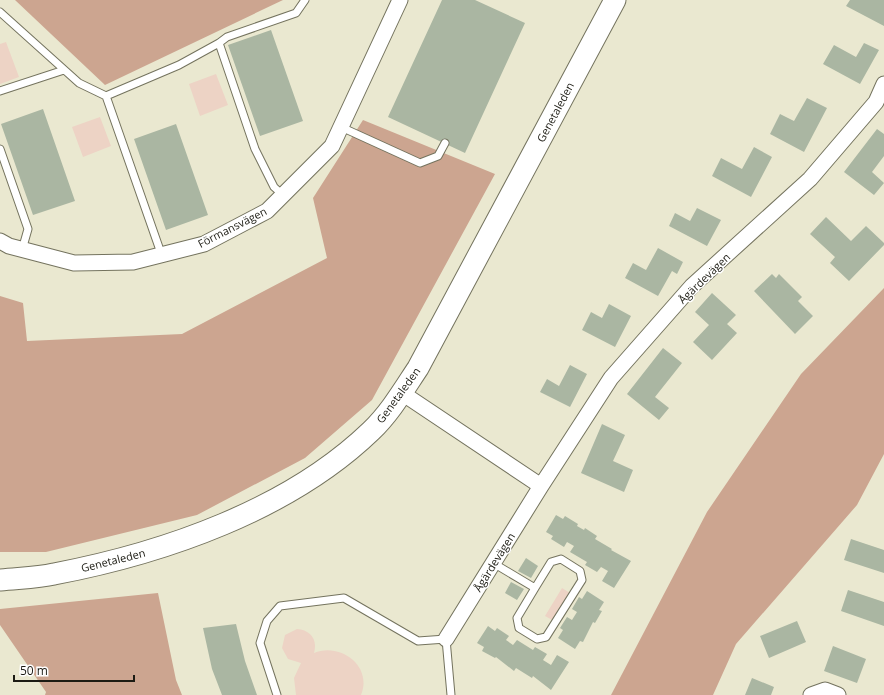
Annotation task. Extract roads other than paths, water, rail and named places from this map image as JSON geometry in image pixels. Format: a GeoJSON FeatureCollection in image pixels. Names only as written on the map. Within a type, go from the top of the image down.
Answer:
{"type":"FeatureCollection","features":[{"type":"Feature","properties":{"kind":"main road","name":"Genetaleden"},"geometry":{"type":"LineString","coordinates":[[0,580],[54,574],[135,554],[221,525],[279,498],[330,464],[371,430],[402,393],[418,368],[615,0]]}},
{"type":"Feature","properties":{"kind":"street","name":"Förmansvägen"},"geometry":{"type":"LineString","coordinates":[[0,241],[9,246],[22,250],[74,263],[133,262],[162,256],[204,244],[267,211],[332,146],[400,0]]}},
{"type":"Feature","properties":{"kind":"street","name":"Ågärdevägen"},"geometry":{"type":"LineString","coordinates":[[446,639],[540,486],[611,378],[692,286],[810,179],[876,102],[884,84]]}},
{"type":"Feature","properties":{"kind":"street"},"geometry":{"type":"LineString","coordinates":[[402,393],[540,486]]}},
{"type":"Feature","properties":{"kind":"street"},"geometry":{"type":"LineString","coordinates":[[811,695],[825,690],[838,695]]}},
{"type":"Feature","properties":{"kind":"lane"},"geometry":{"type":"LineString","coordinates":[[106,96],[179,65],[227,37],[296,13],[305,0]]}},
{"type":"Feature","properties":{"kind":"lane"},"geometry":{"type":"LineString","coordinates":[[0,12],[78,83],[106,96],[162,256]]}},
{"type":"Feature","properties":{"kind":"lane"},"geometry":{"type":"LineString","coordinates":[[219,43],[255,149],[274,187],[283,195]]}},
{"type":"Feature","properties":{"kind":"lane"},"geometry":{"type":"LineString","coordinates":[[0,91],[64,70]]}},
{"type":"Feature","properties":{"kind":"lane"},"geometry":{"type":"LineString","coordinates":[[341,127],[420,163],[438,156],[445,143]]}},
{"type":"Feature","properties":{"kind":"lane"},"geometry":{"type":"LineString","coordinates":[[0,150],[28,230],[22,250]]}},
{"type":"Feature","properties":{"kind":"lane"},"geometry":{"type":"LineString","coordinates":[[561,559],[580,571],[582,580],[546,637],[537,639],[519,628],[517,618],[535,588],[551,562],[561,559]]}},
{"type":"Feature","properties":{"kind":"lane"},"geometry":{"type":"LineString","coordinates":[[493,563],[535,588]]}},
{"type":"Feature","properties":{"kind":"lane"},"geometry":{"type":"LineString","coordinates":[[277,695],[260,643],[267,621],[280,606],[344,598],[418,641],[446,639],[451,695]]}}]}
